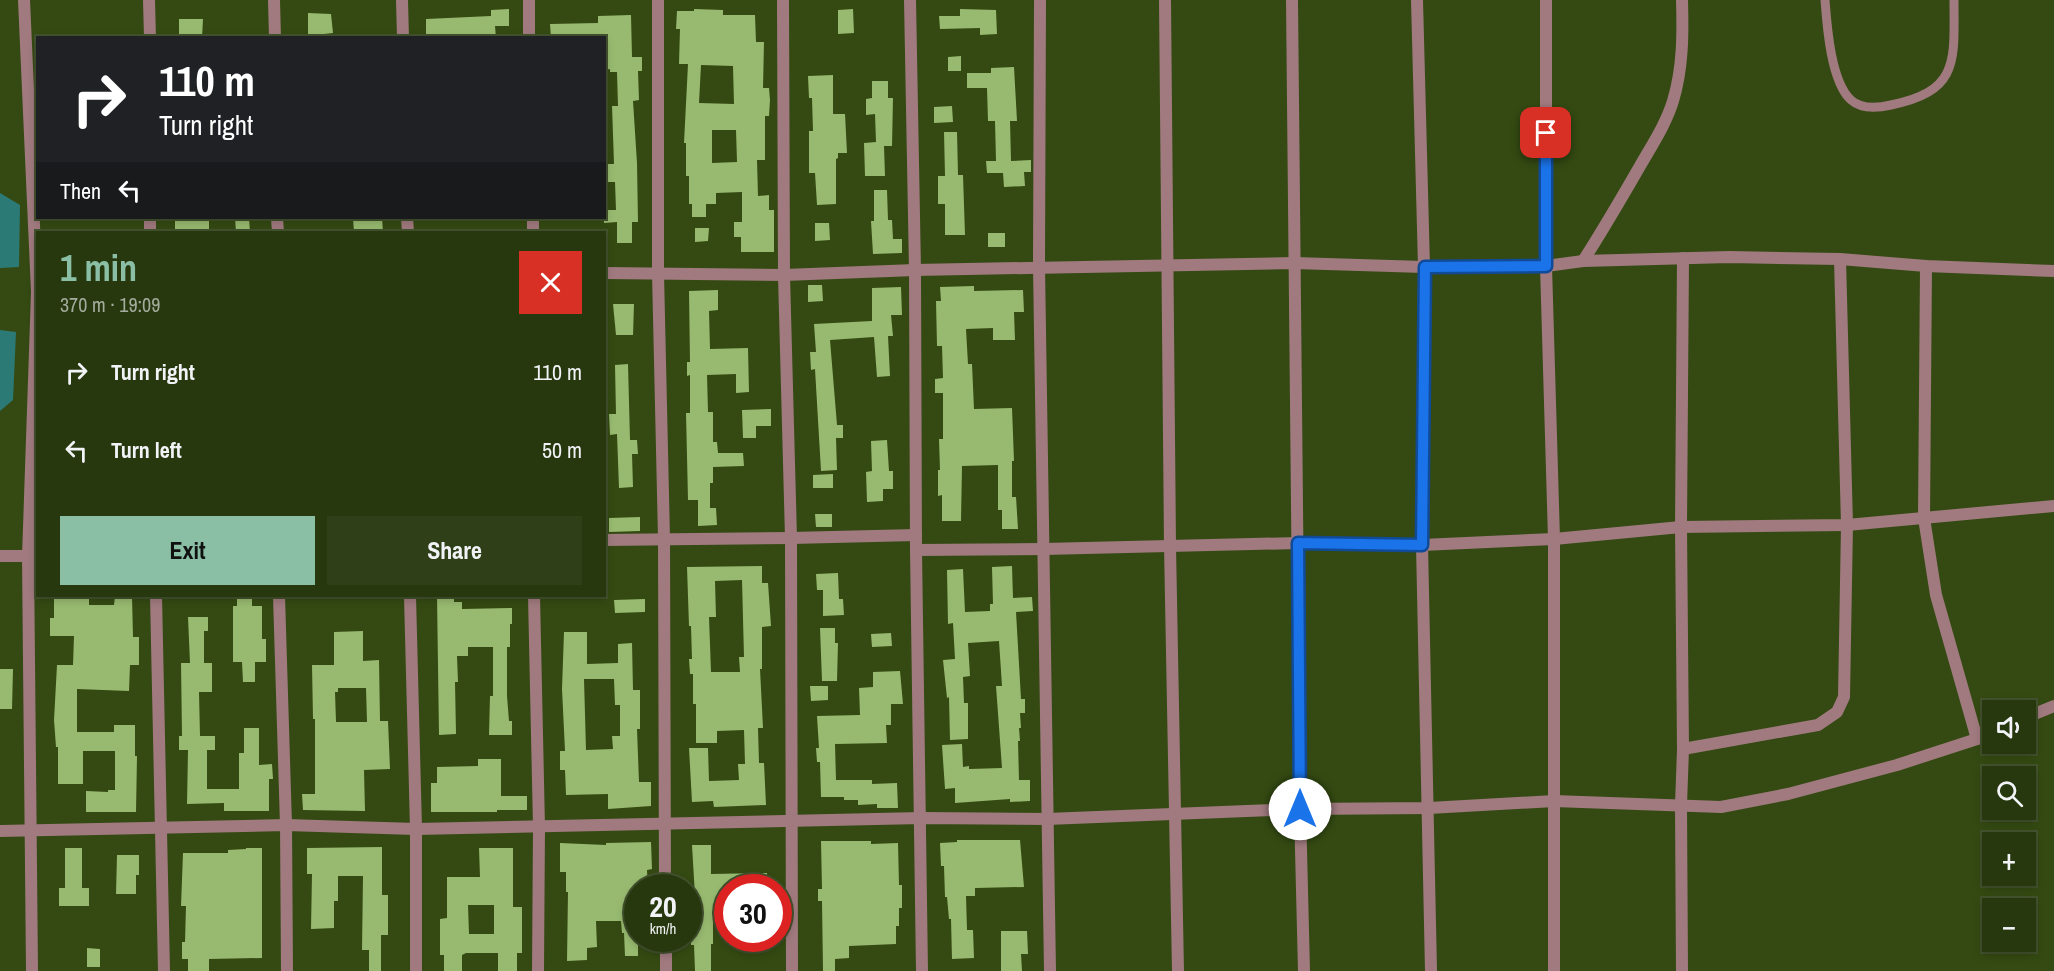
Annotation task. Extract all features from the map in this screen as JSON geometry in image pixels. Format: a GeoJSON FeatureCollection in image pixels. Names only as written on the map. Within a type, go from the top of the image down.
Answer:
{"type":"FeatureCollection","features":[{"type":"Feature","properties":{"kind":"street"},"geometry":{"type":"LineString","coordinates":[[24,0],[36,270]]}},
{"type":"Feature","properties":{"kind":"street"},"geometry":{"type":"LineString","coordinates":[[149,0],[150,36]]}},
{"type":"Feature","properties":{"kind":"street"},"geometry":{"type":"LineString","coordinates":[[274,0],[275,36]]}},
{"type":"Feature","properties":{"kind":"street"},"geometry":{"type":"LineString","coordinates":[[402,0],[402,36]]}},
{"type":"Feature","properties":{"kind":"street"},"geometry":{"type":"LineString","coordinates":[[529,0],[530,36]]}},
{"type":"Feature","properties":{"kind":"street"},"geometry":{"type":"LineString","coordinates":[[658,0],[658,273],[664,538],[665,874]]}},
{"type":"Feature","properties":{"kind":"street"},"geometry":{"type":"LineString","coordinates":[[783,0],[784,275],[791,538],[792,971]]}},
{"type":"Feature","properties":{"kind":"street"},"geometry":{"type":"LineString","coordinates":[[910,0],[922,971]]}},
{"type":"Feature","properties":{"kind":"street"},"geometry":{"type":"LineString","coordinates":[[1041,0],[1040,267],[1050,971]]}},
{"type":"Feature","properties":{"kind":"street"},"geometry":{"type":"LineString","coordinates":[[1165,0],[1170,546],[1178,971]]}},
{"type":"Feature","properties":{"kind":"street"},"geometry":{"type":"LineString","coordinates":[[1292,0],[1300,809],[1304,971]]}},
{"type":"Feature","properties":{"kind":"street"},"geometry":{"type":"LineString","coordinates":[[1417,0],[1425,267],[1422,545],[1431,971]]}},
{"type":"Feature","properties":{"kind":"street"},"geometry":{"type":"LineString","coordinates":[[1546,0],[1546,266],[1554,539],[1554,971]]}},
{"type":"Feature","properties":{"kind":"street"},"geometry":{"type":"LineString","coordinates":[[1583,261],[1663,126],[1673,101],[1680,72],[1683,40],[1682,0]]}},
{"type":"Feature","properties":{"kind":"street"},"geometry":{"type":"LineString","coordinates":[[606,273],[784,275],[1040,267],[1294,263],[1425,267],[1546,266],[1583,261],[1729,257],[1840,259],[1926,266],[2054,271]]}},
{"type":"Feature","properties":{"kind":"street"},"geometry":{"type":"LineString","coordinates":[[1682,971],[1683,258]]}},
{"type":"Feature","properties":{"kind":"street"},"geometry":{"type":"LineString","coordinates":[[1683,749],[1818,725],[1837,712],[1844,697],[1847,525],[1840,259]]}},
{"type":"Feature","properties":{"kind":"street"},"geometry":{"type":"LineString","coordinates":[[1926,266],[1924,518],[1936,595],[1977,740]]}},
{"type":"Feature","properties":{"kind":"street"},"geometry":{"type":"LineString","coordinates":[[32,971],[36,358]]}},
{"type":"Feature","properties":{"kind":"street"},"geometry":{"type":"LineString","coordinates":[[916,550],[1298,543],[1422,545],[1554,539],[1681,526],[1847,525],[2054,506]]}},
{"type":"Feature","properties":{"kind":"street"},"geometry":{"type":"LineString","coordinates":[[606,540],[916,535]]}},
{"type":"Feature","properties":{"kind":"street"},"geometry":{"type":"LineString","coordinates":[[0,556],[33,556]]}},
{"type":"Feature","properties":{"kind":"street"},"geometry":{"type":"LineString","coordinates":[[156,597],[164,971]]}},
{"type":"Feature","properties":{"kind":"street"},"geometry":{"type":"LineString","coordinates":[[279,597],[286,825],[287,971]]}},
{"type":"Feature","properties":{"kind":"street"},"geometry":{"type":"LineString","coordinates":[[410,597],[416,829],[416,971]]}},
{"type":"Feature","properties":{"kind":"street"},"geometry":{"type":"LineString","coordinates":[[534,597],[539,827],[538,971]]}},
{"type":"Feature","properties":{"kind":"street"},"geometry":{"type":"LineString","coordinates":[[2036,713],[2054,706]]}},
{"type":"Feature","properties":{"kind":"street"},"geometry":{"type":"LineString","coordinates":[[0,831],[286,825],[416,829],[921,818],[1047,819],[1300,809],[1429,808],[1554,801],[1721,807],[1788,794],[1897,765],[1982,738]]}},
{"type":"Feature","properties":{"kind":"street"},"geometry":{"type":"LineString","coordinates":[[666,952],[666,971]]}},
{"type":"Feature","properties":{"kind":"lane"},"geometry":{"type":"LineString","coordinates":[[1825,0],[1837,76],[1851,100],[1869,108],[1906,102],[1939,86],[1952,62],[1953,0]]}},
{"type":"Feature","properties":{"kind":"water"},"geometry":{"type":"Polygon","coordinates":[[[0,193],[20,205],[19,267],[0,268],[0,193]]]}},
{"type":"Feature","properties":{"kind":"water"},"geometry":{"type":"Polygon","coordinates":[[[0,330],[16,332],[13,400],[0,411],[0,330]]]}},
{"type":"Feature","properties":{"kind":"building"},"geometry":{"type":"Polygon","coordinates":[[[509,9],[509,26],[495,26],[496,36],[426,36],[426,19],[491,16],[491,10],[509,9]]]}},
{"type":"Feature","properties":{"kind":"building"},"geometry":{"type":"Polygon","coordinates":[[[694,9],[723,10],[723,15],[755,15],[756,42],[764,42],[763,88],[769,88],[770,100],[769,116],[765,116],[765,160],[757,160],[758,196],[769,195],[769,210],[774,210],[774,252],[741,252],[741,237],[734,237],[734,222],[742,222],[742,192],[716,193],[716,204],[706,204],[706,217],[692,217],[692,204],[689,204],[689,176],[686,176],[686,143],[684,143],[688,64],[679,64],[680,29],[676,29],[677,11],[694,11],[694,9]],[[701,65],[699,103],[734,104],[733,66],[701,65]],[[712,130],[712,163],[737,162],[736,130],[712,130]]]}},
{"type":"Feature","properties":{"kind":"building"},"geometry":{"type":"Polygon","coordinates":[[[853,9],[854,33],[838,34],[838,10],[853,9]]]}},
{"type":"Feature","properties":{"kind":"building"},"geometry":{"type":"Polygon","coordinates":[[[960,9],[996,10],[997,34],[980,35],[980,28],[940,29],[939,16],[960,16],[960,9]]]}},
{"type":"Feature","properties":{"kind":"building"},"geometry":{"type":"Polygon","coordinates":[[[308,13],[331,14],[333,33],[324,34],[324,36],[308,36],[308,13]]]}},
{"type":"Feature","properties":{"kind":"building"},"geometry":{"type":"Polygon","coordinates":[[[631,15],[632,57],[642,57],[642,71],[638,71],[639,100],[633,101],[638,222],[632,222],[632,243],[617,243],[617,222],[604,223],[606,210],[616,210],[615,182],[606,182],[606,164],[614,164],[612,106],[618,106],[617,72],[606,70],[606,36],[551,36],[550,24],[598,23],[598,16],[631,15]]]}},
{"type":"Feature","properties":{"kind":"building"},"geometry":{"type":"Polygon","coordinates":[[[179,19],[203,19],[202,36],[179,36],[179,19]]]}},
{"type":"Feature","properties":{"kind":"building"},"geometry":{"type":"Polygon","coordinates":[[[961,56],[961,71],[948,71],[948,57],[961,56]]]}},
{"type":"Feature","properties":{"kind":"building"},"geometry":{"type":"Polygon","coordinates":[[[1014,67],[1017,121],[1010,121],[1011,161],[1031,160],[1031,172],[1024,172],[1025,186],[1004,187],[1003,173],[987,173],[986,161],[996,161],[995,121],[988,121],[987,88],[967,88],[967,73],[991,73],[991,68],[1014,67]]]}},
{"type":"Feature","properties":{"kind":"building"},"geometry":{"type":"Polygon","coordinates":[[[833,75],[833,114],[845,114],[847,153],[838,153],[836,159],[836,204],[817,205],[815,173],[809,173],[809,131],[813,131],[812,98],[809,98],[808,76],[833,75]]]}},
{"type":"Feature","properties":{"kind":"building"},"geometry":{"type":"Polygon","coordinates":[[[872,81],[888,81],[888,98],[893,98],[892,146],[884,146],[885,176],[865,176],[864,143],[876,142],[875,114],[866,115],[866,99],[872,98],[872,81]]]}},
{"type":"Feature","properties":{"kind":"building"},"geometry":{"type":"Polygon","coordinates":[[[952,106],[953,122],[934,123],[934,107],[952,106]]]}},
{"type":"Feature","properties":{"kind":"building"},"geometry":{"type":"Polygon","coordinates":[[[944,132],[957,132],[958,175],[963,175],[965,235],[945,235],[945,204],[938,204],[938,176],[945,176],[944,132]]]}},
{"type":"Feature","properties":{"kind":"building"},"geometry":{"type":"Polygon","coordinates":[[[874,190],[887,190],[888,220],[892,220],[893,239],[902,239],[902,253],[873,254],[871,221],[874,221],[874,190]]]}},
{"type":"Feature","properties":{"kind":"building"},"geometry":{"type":"Polygon","coordinates":[[[175,219],[209,219],[209,231],[175,231],[175,219]]]}},
{"type":"Feature","properties":{"kind":"building"},"geometry":{"type":"Polygon","coordinates":[[[235,219],[249,219],[250,231],[236,231],[235,219]]]}},
{"type":"Feature","properties":{"kind":"building"},"geometry":{"type":"Polygon","coordinates":[[[353,219],[382,219],[383,231],[354,231],[353,219]]]}},
{"type":"Feature","properties":{"kind":"building"},"geometry":{"type":"Polygon","coordinates":[[[815,223],[829,223],[830,240],[815,241],[815,223]]]}},
{"type":"Feature","properties":{"kind":"building"},"geometry":{"type":"Polygon","coordinates":[[[695,228],[709,228],[708,241],[695,242],[695,228]]]}},
{"type":"Feature","properties":{"kind":"building"},"geometry":{"type":"Polygon","coordinates":[[[988,233],[1005,233],[1005,247],[988,247],[988,233]]]}},
{"type":"Feature","properties":{"kind":"building"},"geometry":{"type":"Polygon","coordinates":[[[808,285],[822,285],[823,301],[808,302],[808,285]]]}},
{"type":"Feature","properties":{"kind":"building"},"geometry":{"type":"Polygon","coordinates":[[[974,286],[974,291],[1023,290],[1024,312],[1014,312],[1015,340],[993,340],[993,328],[966,329],[968,364],[972,364],[974,409],[1012,408],[1014,461],[1012,461],[1012,497],[1016,497],[1018,529],[1002,529],[1002,510],[998,510],[998,465],[962,466],[961,521],[942,521],[942,495],[938,496],[938,470],[940,470],[939,439],[943,439],[943,393],[935,393],[935,379],[943,378],[942,346],[937,346],[936,301],[941,301],[940,287],[974,286]]]}},
{"type":"Feature","properties":{"kind":"building"},"geometry":{"type":"Polygon","coordinates":[[[901,287],[902,315],[891,315],[893,336],[888,336],[890,376],[877,377],[874,337],[830,340],[837,425],[843,425],[843,438],[836,438],[837,470],[821,471],[815,369],[811,370],[810,352],[816,352],[814,324],[872,321],[872,288],[901,287]]]}},
{"type":"Feature","properties":{"kind":"building"},"geometry":{"type":"Polygon","coordinates":[[[718,290],[718,310],[709,311],[710,349],[748,348],[749,392],[736,393],[736,374],[707,375],[708,412],[713,412],[713,442],[717,442],[718,453],[743,453],[744,466],[713,467],[713,483],[710,483],[710,508],[716,508],[717,525],[698,526],[698,500],[688,500],[686,413],[690,413],[690,375],[687,376],[687,362],[690,362],[689,291],[718,290]]]}},
{"type":"Feature","properties":{"kind":"building"},"geometry":{"type":"Polygon","coordinates":[[[613,304],[634,304],[633,335],[616,335],[613,304]]]}},
{"type":"Feature","properties":{"kind":"building"},"geometry":{"type":"Polygon","coordinates":[[[628,364],[630,440],[637,440],[638,454],[632,454],[633,487],[619,488],[617,434],[610,435],[609,414],[616,414],[615,365],[628,364]]]}},
{"type":"Feature","properties":{"kind":"building"},"geometry":{"type":"Polygon","coordinates":[[[771,409],[771,426],[756,426],[756,438],[743,438],[742,410],[771,409]]]}},
{"type":"Feature","properties":{"kind":"building"},"geometry":{"type":"Polygon","coordinates":[[[887,440],[889,471],[893,471],[893,489],[883,489],[883,501],[867,502],[866,472],[872,471],[871,441],[887,440]]]}},
{"type":"Feature","properties":{"kind":"building"},"geometry":{"type":"Polygon","coordinates":[[[833,474],[833,488],[813,488],[813,475],[833,474]]]}},
{"type":"Feature","properties":{"kind":"building"},"geometry":{"type":"Polygon","coordinates":[[[815,514],[832,514],[832,527],[816,527],[815,514]]]}},
{"type":"Feature","properties":{"kind":"building"},"geometry":{"type":"Polygon","coordinates":[[[640,517],[640,531],[609,532],[609,518],[640,517]]]}},
{"type":"Feature","properties":{"kind":"building"},"geometry":{"type":"Polygon","coordinates":[[[762,566],[762,583],[768,583],[771,626],[762,627],[762,669],[760,669],[763,728],[758,728],[759,763],[764,763],[766,805],[714,807],[713,801],[692,802],[689,748],[708,748],[709,781],[739,780],[738,764],[745,764],[744,730],[717,731],[717,743],[696,743],[696,704],[693,704],[693,674],[690,674],[689,659],[692,659],[687,567],[762,566]],[[742,580],[715,581],[716,617],[709,617],[711,672],[740,672],[739,657],[744,657],[742,580]]]}},
{"type":"Feature","properties":{"kind":"building"},"geometry":{"type":"Polygon","coordinates":[[[1012,566],[1013,598],[1032,597],[1033,611],[1016,612],[1021,699],[1025,699],[1025,713],[1020,713],[1019,780],[1030,780],[1030,801],[1010,802],[1010,799],[955,803],[955,788],[945,789],[942,745],[962,744],[963,767],[969,766],[969,769],[1002,768],[996,686],[1002,686],[999,641],[968,643],[970,676],[963,677],[964,703],[968,703],[968,739],[950,740],[949,697],[947,698],[943,660],[955,659],[953,623],[948,624],[947,570],[963,569],[965,612],[990,611],[990,604],[993,604],[992,567],[1012,566]]]}},
{"type":"Feature","properties":{"kind":"building"},"geometry":{"type":"Polygon","coordinates":[[[838,573],[839,599],[843,599],[844,615],[823,616],[823,590],[817,590],[816,574],[838,573]]]}},
{"type":"Feature","properties":{"kind":"building"},"geometry":{"type":"Polygon","coordinates":[[[54,597],[89,597],[89,605],[114,605],[115,597],[132,597],[133,637],[139,637],[139,665],[130,665],[129,691],[77,689],[77,732],[114,732],[114,725],[135,725],[136,812],[86,812],[86,791],[115,790],[115,751],[83,751],[83,784],[58,784],[58,747],[56,747],[54,720],[57,665],[73,665],[74,636],[50,636],[50,618],[54,618],[54,597]]]}},
{"type":"Feature","properties":{"kind":"building"},"geometry":{"type":"Polygon","coordinates":[[[237,597],[252,597],[252,606],[262,606],[262,639],[266,639],[266,662],[255,662],[255,682],[243,682],[242,662],[233,662],[233,606],[237,606],[237,597]]]}},
{"type":"Feature","properties":{"kind":"building"},"geometry":{"type":"Polygon","coordinates":[[[437,597],[454,597],[454,602],[462,602],[462,609],[512,608],[510,647],[507,647],[507,696],[512,735],[489,735],[490,696],[493,696],[493,647],[468,647],[468,656],[457,656],[456,734],[439,735],[437,597]]]}},
{"type":"Feature","properties":{"kind":"building"},"geometry":{"type":"Polygon","coordinates":[[[645,599],[645,612],[615,613],[614,600],[645,599]]]}},
{"type":"Feature","properties":{"kind":"building"},"geometry":{"type":"Polygon","coordinates":[[[188,617],[208,617],[208,631],[204,631],[204,663],[212,663],[212,692],[199,692],[200,736],[215,736],[215,750],[207,750],[207,789],[239,789],[239,753],[244,753],[244,728],[259,728],[259,765],[272,764],[273,779],[269,779],[269,811],[224,811],[224,803],[187,804],[188,750],[179,750],[179,736],[182,736],[181,663],[190,663],[188,617]]]}},
{"type":"Feature","properties":{"kind":"building"},"geometry":{"type":"Polygon","coordinates":[[[820,628],[835,628],[835,643],[838,643],[837,681],[822,681],[820,628]]]}},
{"type":"Feature","properties":{"kind":"building"},"geometry":{"type":"Polygon","coordinates":[[[363,631],[363,661],[379,660],[380,721],[388,721],[390,769],[364,770],[365,811],[303,810],[302,794],[315,794],[312,665],[334,665],[334,632],[363,631]],[[338,688],[338,692],[335,692],[336,722],[367,722],[366,688],[338,688]]]}},
{"type":"Feature","properties":{"kind":"building"},"geometry":{"type":"Polygon","coordinates":[[[564,632],[587,632],[587,664],[618,663],[618,644],[632,643],[633,690],[640,690],[640,729],[637,729],[639,782],[651,782],[651,806],[608,809],[608,794],[566,795],[565,770],[560,770],[560,751],[565,751],[562,689],[564,632]],[[584,679],[586,750],[613,749],[612,736],[620,736],[620,705],[615,705],[614,679],[584,679]]]}},
{"type":"Feature","properties":{"kind":"building"},"geometry":{"type":"Polygon","coordinates":[[[891,633],[892,646],[872,647],[871,634],[891,633]]]}},
{"type":"Feature","properties":{"kind":"building"},"geometry":{"type":"Polygon","coordinates":[[[0,669],[13,669],[12,709],[0,709],[0,669]]]}},
{"type":"Feature","properties":{"kind":"building"},"geometry":{"type":"Polygon","coordinates":[[[900,671],[903,704],[891,704],[891,725],[886,725],[887,743],[835,744],[836,780],[872,780],[872,784],[897,783],[898,808],[877,808],[877,804],[858,805],[858,800],[844,800],[844,797],[821,797],[820,762],[817,762],[816,748],[819,748],[817,716],[860,715],[859,688],[873,687],[873,672],[900,671]]]}},
{"type":"Feature","properties":{"kind":"building"},"geometry":{"type":"Polygon","coordinates":[[[810,686],[828,686],[828,700],[811,701],[810,686]]]}},
{"type":"Feature","properties":{"kind":"building"},"geometry":{"type":"Polygon","coordinates":[[[478,759],[501,759],[501,796],[527,796],[527,810],[431,812],[431,783],[437,783],[437,767],[478,766],[478,759]]]}},
{"type":"Feature","properties":{"kind":"building"},"geometry":{"type":"Polygon","coordinates":[[[957,840],[1020,840],[1024,887],[975,888],[975,896],[966,896],[967,930],[973,930],[974,958],[952,959],[951,919],[949,919],[947,897],[945,897],[944,866],[941,866],[940,843],[957,842],[957,840]]]}},
{"type":"Feature","properties":{"kind":"building"},"geometry":{"type":"Polygon","coordinates":[[[821,841],[898,843],[902,908],[899,908],[899,926],[896,926],[896,944],[849,946],[849,958],[835,959],[835,971],[823,971],[822,901],[818,901],[818,889],[822,889],[821,841]]]}},
{"type":"Feature","properties":{"kind":"building"},"geometry":{"type":"Polygon","coordinates":[[[651,842],[652,869],[647,870],[647,874],[624,874],[624,933],[622,933],[621,921],[596,921],[597,947],[587,948],[587,960],[567,961],[568,892],[566,892],[566,872],[560,872],[560,843],[606,845],[606,843],[651,842]]]}},
{"type":"Feature","properties":{"kind":"building"},"geometry":{"type":"Polygon","coordinates":[[[692,845],[711,845],[711,874],[767,873],[714,874],[711,971],[695,971],[694,952],[702,952],[702,874],[694,874],[692,845]]]}},
{"type":"Feature","properties":{"kind":"building"},"geometry":{"type":"Polygon","coordinates":[[[382,847],[382,895],[388,895],[388,935],[381,935],[381,971],[369,971],[369,950],[362,950],[363,876],[338,876],[338,901],[334,901],[334,928],[311,929],[312,874],[307,874],[307,848],[382,847]]]}},
{"type":"Feature","properties":{"kind":"building"},"geometry":{"type":"Polygon","coordinates":[[[65,848],[82,848],[82,888],[89,888],[89,906],[59,906],[59,888],[65,888],[65,848]]]}},
{"type":"Feature","properties":{"kind":"building"},"geometry":{"type":"Polygon","coordinates":[[[262,848],[262,958],[209,959],[209,971],[188,971],[188,959],[182,959],[186,906],[181,906],[183,853],[228,853],[228,850],[262,848]]]}},
{"type":"Feature","properties":{"kind":"building"},"geometry":{"type":"Polygon","coordinates":[[[479,848],[513,848],[513,907],[522,907],[522,953],[517,953],[517,971],[498,971],[498,953],[466,953],[462,955],[462,971],[444,971],[444,955],[440,955],[440,919],[447,918],[447,877],[480,877],[479,848]],[[468,905],[469,934],[494,934],[494,905],[468,905]]]}},
{"type":"Feature","properties":{"kind":"building"},"geometry":{"type":"Polygon","coordinates":[[[117,855],[139,855],[136,894],[116,894],[117,855]]]}},
{"type":"Feature","properties":{"kind":"building"},"geometry":{"type":"Polygon","coordinates":[[[1001,931],[1027,931],[1028,954],[1021,954],[1022,971],[1001,971],[1001,931]]]}},
{"type":"Feature","properties":{"kind":"building"},"geometry":{"type":"Polygon","coordinates":[[[87,948],[100,949],[100,967],[87,967],[87,948]]]}},
{"type":"Feature","properties":{"kind":"building"},"geometry":{"type":"Polygon","coordinates":[[[625,952],[638,952],[638,956],[625,956],[625,952]]]}},
{"type":"Feature","properties":{"kind":"route"},"geometry":{"type":"LineString","coordinates":[[1300,809],[1298,543],[1422,545],[1425,267],[1546,266],[1546,133]]}}]}
